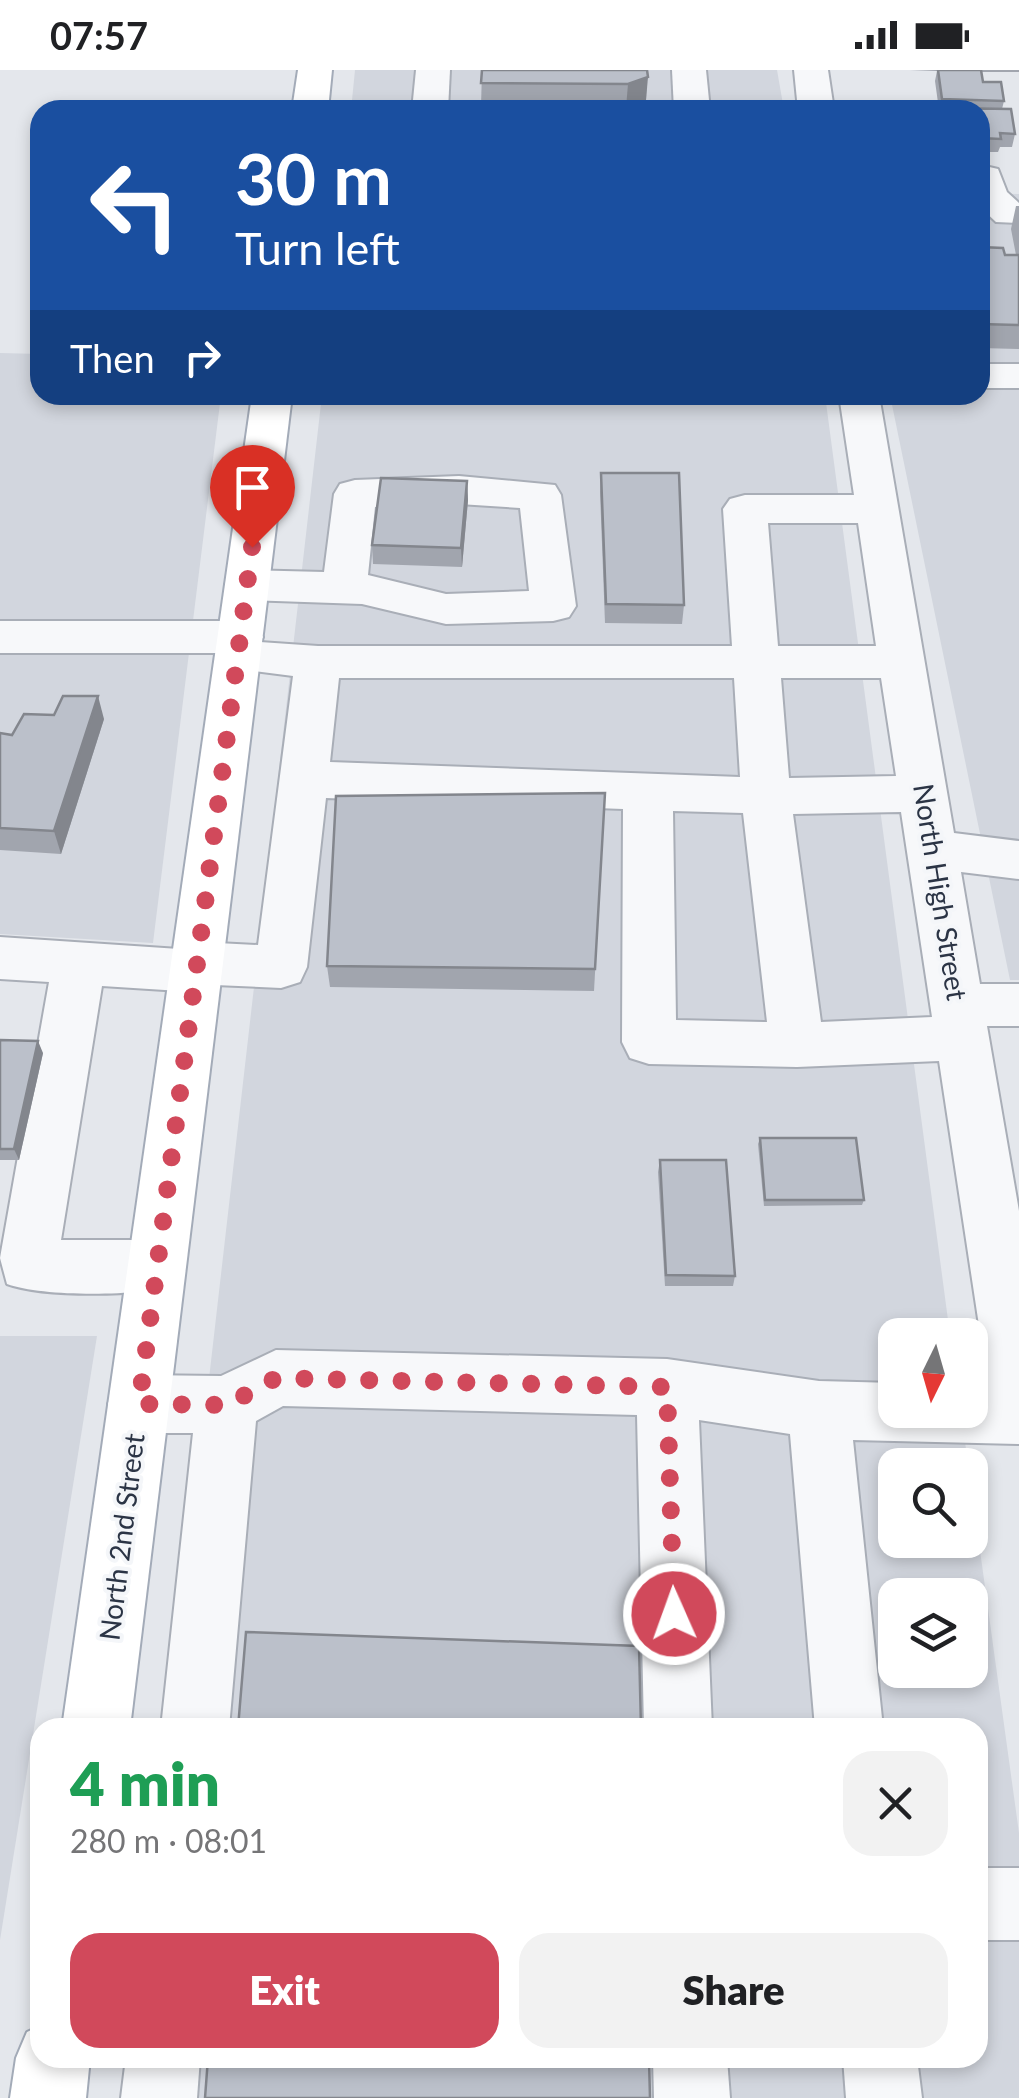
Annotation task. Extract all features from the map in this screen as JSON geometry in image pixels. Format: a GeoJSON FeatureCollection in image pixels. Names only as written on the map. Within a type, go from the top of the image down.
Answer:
{"type":"FeatureCollection","features":[{"type":"Feature","properties":{"kind":"main road"},"geometry":{"type":"LineString","coordinates":[[311,100],[315,70]]}},
{"type":"Feature","properties":{"kind":"main road","name":"North 2nd Street"},"geometry":{"type":"LineString","coordinates":[[97,1718],[271,405]]}},
{"type":"Feature","properties":{"kind":"main road"},"geometry":{"type":"LineString","coordinates":[[48,2098],[52,2068]]}},
{"type":"Feature","properties":{"kind":"street"},"geometry":{"type":"LineString","coordinates":[[431,100],[433,70]]}},
{"type":"Feature","properties":{"kind":"street"},"geometry":{"type":"LineString","coordinates":[[689,70],[691,100]]}},
{"type":"Feature","properties":{"kind":"street"},"geometry":{"type":"LineString","coordinates":[[812,70],[815,100]]}},
{"type":"Feature","properties":{"kind":"street"},"geometry":{"type":"LineString","coordinates":[[995,177],[990,196],[1003,218]]}},
{"type":"Feature","properties":{"kind":"street"},"geometry":{"type":"LineString","coordinates":[[990,376],[1019,376]]}},
{"type":"Feature","properties":{"kind":"street","name":"North High Street"},"geometry":{"type":"LineString","coordinates":[[861,405],[1019,1390]]}},
{"type":"Feature","properties":{"kind":"street"},"geometry":{"type":"LineString","coordinates":[[0,637],[242,626],[344,588],[362,588],[446,609],[553,606],[540,495],[458,490],[354,494],[344,588]]}},
{"type":"Feature","properties":{"kind":"street"},"geometry":{"type":"LineString","coordinates":[[797,1044],[766,796],[745,509],[878,509]]}},
{"type":"Feature","properties":{"kind":"street"},"geometry":{"type":"LineString","coordinates":[[242,626],[318,662],[902,662]]}},
{"type":"Feature","properties":{"kind":"street"},"geometry":{"type":"LineString","coordinates":[[0,958],[281,968],[318,662]]}},
{"type":"Feature","properties":{"kind":"street"},"geometry":{"type":"LineString","coordinates":[[305,779],[766,796],[924,794]]}},
{"type":"Feature","properties":{"kind":"street"},"geometry":{"type":"LineString","coordinates":[[648,791],[649,1042],[797,1044],[961,1021],[1019,1005]]}},
{"type":"Feature","properties":{"kind":"street"},"geometry":{"type":"LineString","coordinates":[[933,850],[1019,860]]}},
{"type":"Feature","properties":{"kind":"street"},"geometry":{"type":"LineString","coordinates":[[79,963],[28,1266],[157,1266]]}},
{"type":"Feature","properties":{"kind":"street"},"geometry":{"type":"LineString","coordinates":[[139,1404],[227,1405],[276,1378],[667,1387],[819,1410],[1019,1415]]}},
{"type":"Feature","properties":{"kind":"street"},"geometry":{"type":"LineString","coordinates":[[667,1387],[678,1718]]}},
{"type":"Feature","properties":{"kind":"street"},"geometry":{"type":"LineString","coordinates":[[196,1718],[227,1405]]}},
{"type":"Feature","properties":{"kind":"street"},"geometry":{"type":"LineString","coordinates":[[819,1410],[848,1718]]}},
{"type":"Feature","properties":{"kind":"street"},"geometry":{"type":"LineString","coordinates":[[988,1904],[1019,1904]]}},
{"type":"Feature","properties":{"kind":"street"},"geometry":{"type":"LineString","coordinates":[[159,2098],[162,2068]]}},
{"type":"Feature","properties":{"kind":"street"},"geometry":{"type":"LineString","coordinates":[[690,2068],[692,2098]]}},
{"type":"Feature","properties":{"kind":"street"},"geometry":{"type":"LineString","coordinates":[[881,2068],[884,2098]]}},
{"type":"Feature","properties":{"kind":"shaded area"},"geometry":{"type":"Polygon","coordinates":[[[355,70],[777,70],[782,100],[352,100],[355,70]]]}},
{"type":"Feature","properties":{"kind":"shaded area"},"geometry":{"type":"Polygon","coordinates":[[[990,193],[1019,194],[1019,980],[1010,980],[892,405],[990,405],[990,193]]]}},
{"type":"Feature","properties":{"kind":"shaded area"},"geometry":{"type":"Polygon","coordinates":[[[0,353],[30,354],[30,405],[220,405],[153,943],[0,934],[0,353]]]}},
{"type":"Feature","properties":{"kind":"shaded area"},"geometry":{"type":"Polygon","coordinates":[[[321,405],[826,405],[948,1318],[878,1318],[878,1428],[963,1428],[966,1448],[878,1448],[878,1558],[981,1558],[984,1578],[878,1578],[878,1688],[988,1688],[988,1608],[1019,1833],[1019,2098],[126,2098],[130,2068],[988,2068],[988,1718],[170,1718],[321,405]]]}},
{"type":"Feature","properties":{"kind":"shaded area"},"geometry":{"type":"Polygon","coordinates":[[[0,1336],[97,1336],[36,1718],[30,1718],[30,1753],[0,1940],[0,1336]]]}},
{"type":"Feature","properties":{"kind":"building"},"geometry":{"type":"Polygon","coordinates":[[[482,70],[647,70],[648,77],[628,84],[481,83],[482,70]]]}},
{"type":"Feature","properties":{"kind":"building"},"geometry":{"type":"Polygon","coordinates":[[[938,70],[981,70],[983,82],[1001,82],[1004,101],[990,100],[942,99],[938,70]]]}},
{"type":"Feature","properties":{"kind":"building"},"geometry":{"type":"Polygon","coordinates":[[[990,109],[1011,109],[1015,134],[1000,133],[1001,139],[990,138],[990,109]]]}},
{"type":"Feature","properties":{"kind":"building"},"geometry":{"type":"Polygon","coordinates":[[[990,247],[1003,248],[1005,255],[1019,255],[1019,325],[990,324],[990,247]]]}},
{"type":"Feature","properties":{"kind":"building"},"geometry":{"type":"Polygon","coordinates":[[[601,473],[679,473],[684,605],[606,604],[601,473]]]}},
{"type":"Feature","properties":{"kind":"building"},"geometry":{"type":"Polygon","coordinates":[[[381,478],[467,481],[461,548],[372,545],[381,478]]]}},
{"type":"Feature","properties":{"kind":"building"},"geometry":{"type":"Polygon","coordinates":[[[63,696],[98,696],[54,831],[0,828],[0,733],[12,735],[24,714],[54,715],[63,696]]]}},
{"type":"Feature","properties":{"kind":"building"},"geometry":{"type":"Polygon","coordinates":[[[605,793],[595,969],[327,966],[336,796],[605,793]]]}},
{"type":"Feature","properties":{"kind":"building"},"geometry":{"type":"Polygon","coordinates":[[[0,1040],[38,1041],[14,1149],[0,1149],[0,1040]]]}},
{"type":"Feature","properties":{"kind":"building"},"geometry":{"type":"Polygon","coordinates":[[[760,1138],[856,1138],[864,1200],[765,1200],[760,1138]]]}},
{"type":"Feature","properties":{"kind":"building"},"geometry":{"type":"Polygon","coordinates":[[[660,1160],[726,1160],[735,1276],[666,1275],[660,1160]]]}},
{"type":"Feature","properties":{"kind":"building"},"geometry":{"type":"Polygon","coordinates":[[[246,1632],[639,1646],[641,1718],[239,1718],[246,1632]]]}},
{"type":"Feature","properties":{"kind":"building"},"geometry":{"type":"Polygon","coordinates":[[[207,2068],[649,2068],[650,2098],[205,2098],[207,2068]]]}},
{"type":"Feature","properties":{"kind":"route"},"geometry":{"type":"LineString","coordinates":[[252,547],[139,1404],[227,1405],[276,1378],[667,1387],[674,1614]]}}]}
